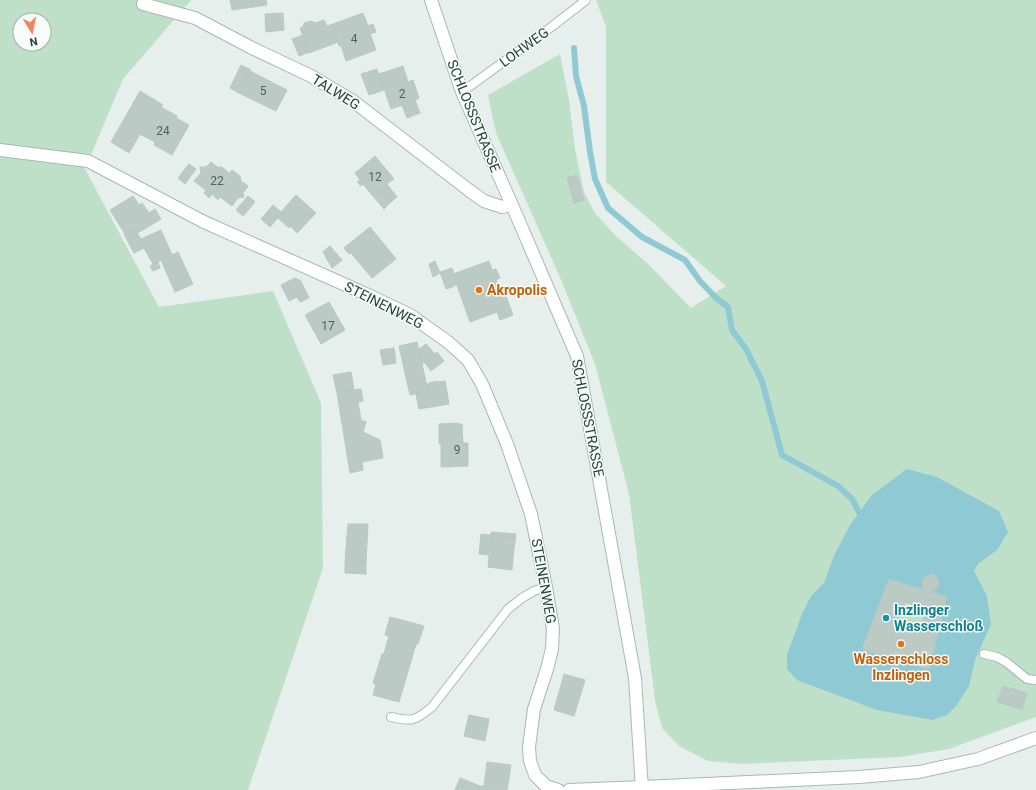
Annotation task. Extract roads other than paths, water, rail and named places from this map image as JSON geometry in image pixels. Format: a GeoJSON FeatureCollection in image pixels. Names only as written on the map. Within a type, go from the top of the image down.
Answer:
{"type":"FeatureCollection","features":[{"type":"Feature","properties":{"kind":"street","name":"SCHLOSSSTRASSE"},"geometry":{"type":"LineString","coordinates":[[431,0],[462,92],[577,356],[635,678],[642,789]]}},
{"type":"Feature","properties":{"kind":"street","name":"TALWEG"},"geometry":{"type":"LineString","coordinates":[[143,4],[195,18],[252,48],[311,76],[353,101],[484,201],[502,207],[512,205]]}},
{"type":"Feature","properties":{"kind":"street","name":"STEINENWEG"},"geometry":{"type":"LineString","coordinates":[[0,150],[88,161],[204,222],[410,315],[448,342],[468,360],[482,384],[507,444],[531,514],[553,629],[552,649],[547,670],[534,709],[529,747],[530,761],[535,775],[546,786],[558,790]]}},
{"type":"Feature","properties":{"kind":"street"},"geometry":{"type":"LineString","coordinates":[[569,790],[642,789],[859,777],[919,772],[978,759],[1036,738]]}},
{"type":"Feature","properties":{"kind":"lane","name":"LOHWEG"},"geometry":{"type":"LineString","coordinates":[[462,92],[586,0]]}},
{"type":"Feature","properties":{"kind":"lane"},"geometry":{"type":"LineString","coordinates":[[391,717],[407,721],[420,717],[432,707],[508,609],[534,591],[546,587]]}},
{"type":"Feature","properties":{"kind":"lane"},"geometry":{"type":"LineString","coordinates":[[984,654],[1006,662],[1027,679],[1036,680]]}},
{"type":"Feature","properties":{"kind":"water"},"geometry":{"type":"Polygon","coordinates":[[[907,469],[937,477],[999,511],[1008,532],[997,550],[978,564],[974,571],[987,596],[991,624],[975,660],[969,686],[956,706],[947,715],[932,720],[877,710],[797,680],[787,669],[787,655],[802,614],[811,596],[824,583],[834,556],[850,525],[872,495],[907,469]],[[930,574],[923,579],[923,588],[929,591],[889,579],[862,649],[929,669],[946,597],[930,592],[935,590],[938,586],[937,577],[930,574]]]}},
{"type":"Feature","properties":{"kind":"waterway"},"geometry":{"type":"LineString","coordinates":[[574,48],[576,76],[584,106],[595,179],[608,208],[642,237],[685,260],[700,281],[716,298],[728,307],[732,330],[746,349],[762,381],[782,455],[838,486],[852,499],[859,512]]}},
{"type":"Feature","properties":{"kind":"place","name":"Akropolis"},"geometry":{"type":"Point","coordinates":[479,290]}},
{"type":"Feature","properties":{"kind":"place","name":"Inzlinger Wasserschloß"},"geometry":{"type":"Point","coordinates":[886,618]}},
{"type":"Feature","properties":{"kind":"place","name":"Wasserschloss Inzlingen"},"geometry":{"type":"Point","coordinates":[901,644]}}]}
